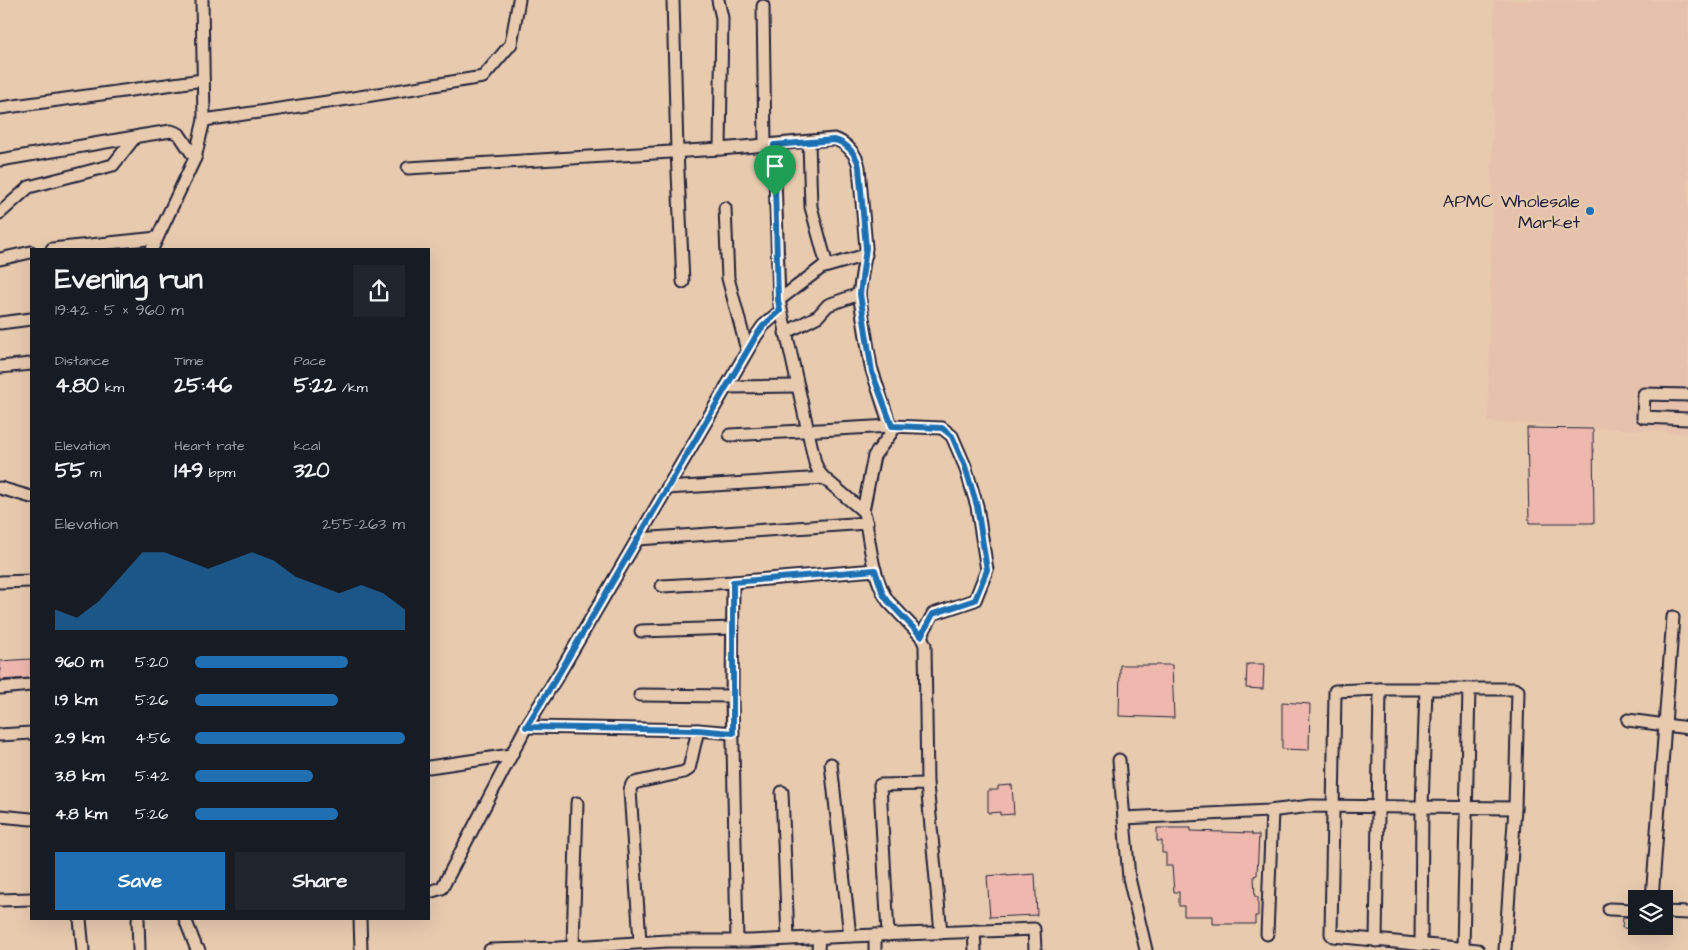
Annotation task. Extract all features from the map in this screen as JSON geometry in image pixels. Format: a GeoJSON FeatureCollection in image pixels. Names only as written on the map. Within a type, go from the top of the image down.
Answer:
{"type":"FeatureCollection","features":[{"type":"Feature","properties":{"kind":"street"},"geometry":{"type":"LineString","coordinates":[[73,248],[155,244],[195,158],[204,120],[202,0]]}},
{"type":"Feature","properties":{"kind":"street"},"geometry":{"type":"LineString","coordinates":[[204,120],[483,77],[511,44],[519,0]]}},
{"type":"Feature","properties":{"kind":"street"},"geometry":{"type":"LineString","coordinates":[[673,0],[683,282]]}},
{"type":"Feature","properties":{"kind":"street"},"geometry":{"type":"LineString","coordinates":[[718,0],[722,18],[720,149]]}},
{"type":"Feature","properties":{"kind":"street"},"geometry":{"type":"LineString","coordinates":[[763,6],[779,305],[815,463],[824,478],[863,511]]}},
{"type":"Feature","properties":{"kind":"street"},"geometry":{"type":"LineString","coordinates":[[0,108],[203,80]]}},
{"type":"Feature","properties":{"kind":"street"},"geometry":{"type":"LineString","coordinates":[[0,160],[171,131],[179,134],[195,158]]}},
{"type":"Feature","properties":{"kind":"street"},"geometry":{"type":"LineString","coordinates":[[0,212],[29,186],[113,165],[135,137]]}},
{"type":"Feature","properties":{"kind":"street"},"geometry":{"type":"LineString","coordinates":[[408,168],[720,149],[834,140],[844,144],[858,161],[866,254],[860,294],[872,372],[892,426],[891,436],[874,456],[863,511],[875,570],[883,594],[921,636],[926,653],[927,784],[941,932]]}},
{"type":"Feature","properties":{"kind":"street"},"geometry":{"type":"LineString","coordinates":[[809,142],[812,207],[827,266]]}},
{"type":"Feature","properties":{"kind":"street"},"geometry":{"type":"LineString","coordinates":[[725,208],[728,278],[747,350]]}},
{"type":"Feature","properties":{"kind":"street"},"geometry":{"type":"LineString","coordinates":[[0,259],[30,252]]}},
{"type":"Feature","properties":{"kind":"street"},"geometry":{"type":"LineString","coordinates":[[430,892],[442,888],[526,727],[638,539],[747,350],[763,326],[779,305],[815,272],[827,266],[866,254]]}},
{"type":"Feature","properties":{"kind":"street"},"geometry":{"type":"LineString","coordinates":[[785,333],[818,316],[828,305],[860,294]]}},
{"type":"Feature","properties":{"kind":"street"},"geometry":{"type":"LineString","coordinates":[[0,323],[30,319]]}},
{"type":"Feature","properties":{"kind":"street"},"geometry":{"type":"LineString","coordinates":[[0,367],[30,364]]}},
{"type":"Feature","properties":{"kind":"street"},"geometry":{"type":"LineString","coordinates":[[726,387],[798,386]]}},
{"type":"Feature","properties":{"kind":"street"},"geometry":{"type":"LineString","coordinates":[[1688,395],[1644,394],[1643,417],[1688,419]]}},
{"type":"Feature","properties":{"kind":"street"},"geometry":{"type":"LineString","coordinates":[[730,435],[892,426],[942,428],[952,436],[965,466],[977,506],[987,570],[975,600],[933,614],[921,636]]}},
{"type":"Feature","properties":{"kind":"street"},"geometry":{"type":"LineString","coordinates":[[667,488],[824,478]]}},
{"type":"Feature","properties":{"kind":"street"},"geometry":{"type":"LineString","coordinates":[[0,488],[30,496]]}},
{"type":"Feature","properties":{"kind":"street"},"geometry":{"type":"LineString","coordinates":[[638,539],[866,523]]}},
{"type":"Feature","properties":{"kind":"street"},"geometry":{"type":"LineString","coordinates":[[662,586],[875,570]]}},
{"type":"Feature","properties":{"kind":"street"},"geometry":{"type":"LineString","coordinates":[[0,582],[30,581]]}},
{"type":"Feature","properties":{"kind":"street"},"geometry":{"type":"LineString","coordinates":[[733,582],[732,696],[737,941]]}},
{"type":"Feature","properties":{"kind":"street"},"geometry":{"type":"LineString","coordinates":[[1653,890],[1672,617]]}},
{"type":"Feature","properties":{"kind":"street"},"geometry":{"type":"LineString","coordinates":[[641,631],[733,628]]}},
{"type":"Feature","properties":{"kind":"street"},"geometry":{"type":"LineString","coordinates":[[0,688],[30,685]]}},
{"type":"Feature","properties":{"kind":"street"},"geometry":{"type":"LineString","coordinates":[[1376,941],[1380,689]]}},
{"type":"Feature","properties":{"kind":"street"},"geometry":{"type":"LineString","coordinates":[[1421,945],[1422,807],[1426,689]]}},
{"type":"Feature","properties":{"kind":"street"},"geometry":{"type":"LineString","coordinates":[[1455,949],[1467,808],[1469,689]]}},
{"type":"Feature","properties":{"kind":"street"},"geometry":{"type":"LineString","coordinates":[[1478,950],[1334,937],[1331,934],[1335,691],[1514,689],[1518,691],[1515,808],[1505,950]]}},
{"type":"Feature","properties":{"kind":"street"},"geometry":{"type":"LineString","coordinates":[[640,695],[732,696]]}},
{"type":"Feature","properties":{"kind":"street"},"geometry":{"type":"LineString","coordinates":[[1628,720],[1688,728]]}},
{"type":"Feature","properties":{"kind":"street"},"geometry":{"type":"LineString","coordinates":[[526,727],[698,730],[733,733]]}},
{"type":"Feature","properties":{"kind":"street"},"geometry":{"type":"LineString","coordinates":[[640,942],[630,790],[632,784],[684,772],[688,769],[698,730]]}},
{"type":"Feature","properties":{"kind":"street"},"geometry":{"type":"LineString","coordinates":[[0,735],[30,733]]}},
{"type":"Feature","properties":{"kind":"street"},"geometry":{"type":"LineString","coordinates":[[430,767],[511,755]]}},
{"type":"Feature","properties":{"kind":"street"},"geometry":{"type":"LineString","coordinates":[[1119,760],[1130,887],[1146,950]]}},
{"type":"Feature","properties":{"kind":"street"},"geometry":{"type":"LineString","coordinates":[[831,764],[850,936]]}},
{"type":"Feature","properties":{"kind":"street"},"geometry":{"type":"LineString","coordinates":[[888,934],[880,785],[927,784]]}},
{"type":"Feature","properties":{"kind":"street"},"geometry":{"type":"LineString","coordinates":[[782,792],[788,938]]}},
{"type":"Feature","properties":{"kind":"street"},"geometry":{"type":"LineString","coordinates":[[573,946],[577,803]]}},
{"type":"Feature","properties":{"kind":"street"},"geometry":{"type":"LineString","coordinates":[[1124,818],[1272,811],[1306,806],[1515,808]]}},
{"type":"Feature","properties":{"kind":"street"},"geometry":{"type":"LineString","coordinates":[[1267,934],[1272,811]]}},
{"type":"Feature","properties":{"kind":"street"},"geometry":{"type":"LineString","coordinates":[[0,816],[30,819]]}},
{"type":"Feature","properties":{"kind":"street"},"geometry":{"type":"LineString","coordinates":[[0,900],[30,899]]}},
{"type":"Feature","properties":{"kind":"street"},"geometry":{"type":"LineString","coordinates":[[1609,909],[1628,910]]}},
{"type":"Feature","properties":{"kind":"street"},"geometry":{"type":"LineString","coordinates":[[1673,912],[1688,913]]}},
{"type":"Feature","properties":{"kind":"street"},"geometry":{"type":"LineString","coordinates":[[80,920],[83,950]]}},
{"type":"Feature","properties":{"kind":"street"},"geometry":{"type":"LineString","coordinates":[[138,920],[139,950]]}},
{"type":"Feature","properties":{"kind":"street"},"geometry":{"type":"LineString","coordinates":[[184,920],[198,950]]}},
{"type":"Feature","properties":{"kind":"street"},"geometry":{"type":"LineString","coordinates":[[360,920],[361,950]]}},
{"type":"Feature","properties":{"kind":"street"},"geometry":{"type":"LineString","coordinates":[[490,950],[558,949],[573,946],[640,942],[693,945],[737,941],[749,946],[788,938],[1034,929],[1034,950]]}},
{"type":"Feature","properties":{"kind":"street"},"geometry":{"type":"LineString","coordinates":[[974,931],[975,950]]}},
{"type":"Feature","properties":{"kind":"street"},"geometry":{"type":"LineString","coordinates":[[875,935],[875,950]]}},
{"type":"Feature","properties":{"kind":"street"},"geometry":{"type":"LineString","coordinates":[[818,937],[818,950]]}},
{"type":"Feature","properties":{"kind":"shaded area","name":"APMC Wholesale Market"},"geometry":{"type":"Polygon","coordinates":[[[1494,0],[1688,0],[1688,433],[1488,422],[1494,0]]]}},
{"type":"Feature","properties":{"kind":"building"},"geometry":{"type":"Polygon","coordinates":[[[1527,428],[1593,429],[1594,523],[1529,523],[1527,428]]]}},
{"type":"Feature","properties":{"kind":"building"},"geometry":{"type":"Polygon","coordinates":[[[30,659],[30,678],[0,680],[0,661],[30,659]]]}},
{"type":"Feature","properties":{"kind":"building"},"geometry":{"type":"Polygon","coordinates":[[[1247,664],[1264,664],[1263,689],[1246,688],[1247,664]]]}},
{"type":"Feature","properties":{"kind":"building"},"geometry":{"type":"Polygon","coordinates":[[[1120,665],[1172,665],[1174,718],[1119,716],[1120,665]]]}},
{"type":"Feature","properties":{"kind":"building"},"geometry":{"type":"Polygon","coordinates":[[[1282,702],[1310,704],[1309,750],[1282,749],[1282,702]]]}},
{"type":"Feature","properties":{"kind":"building"},"geometry":{"type":"Polygon","coordinates":[[[1012,785],[1014,814],[1000,815],[1000,812],[988,813],[988,790],[998,790],[998,786],[1012,785]]]}},
{"type":"Feature","properties":{"kind":"building"},"geometry":{"type":"Polygon","coordinates":[[[1157,828],[1191,828],[1191,831],[1252,833],[1252,835],[1259,835],[1257,875],[1254,876],[1255,897],[1258,897],[1258,916],[1255,916],[1255,924],[1213,924],[1213,916],[1184,916],[1184,906],[1179,906],[1179,892],[1174,892],[1172,866],[1166,866],[1166,853],[1162,853],[1162,841],[1157,841],[1157,828]]]}},
{"type":"Feature","properties":{"kind":"building"},"geometry":{"type":"Polygon","coordinates":[[[1007,874],[1007,876],[1035,874],[1037,915],[990,917],[987,876],[1007,874]]]}},
{"type":"Feature","properties":{"kind":"building"},"geometry":{"type":"Polygon","coordinates":[[[1623,917],[1628,917],[1628,928],[1622,928],[1623,917]]]}},
{"type":"Feature","properties":{"kind":"place","name":"APMC Wholesale Market"},"geometry":{"type":"Point","coordinates":[1590,211]}},
{"type":"Feature","properties":{"kind":"route"},"geometry":{"type":"LineString","coordinates":[[834,140],[844,144],[856,156],[859,167],[866,248],[859,289],[872,372],[892,426],[942,428],[952,436],[965,466],[977,506],[987,570],[975,600],[933,614],[921,636],[883,594],[875,570],[733,582],[733,733],[698,730],[526,727],[756,336],[763,326],[780,311],[778,300],[775,196],[774,145],[834,140]]}}]}
